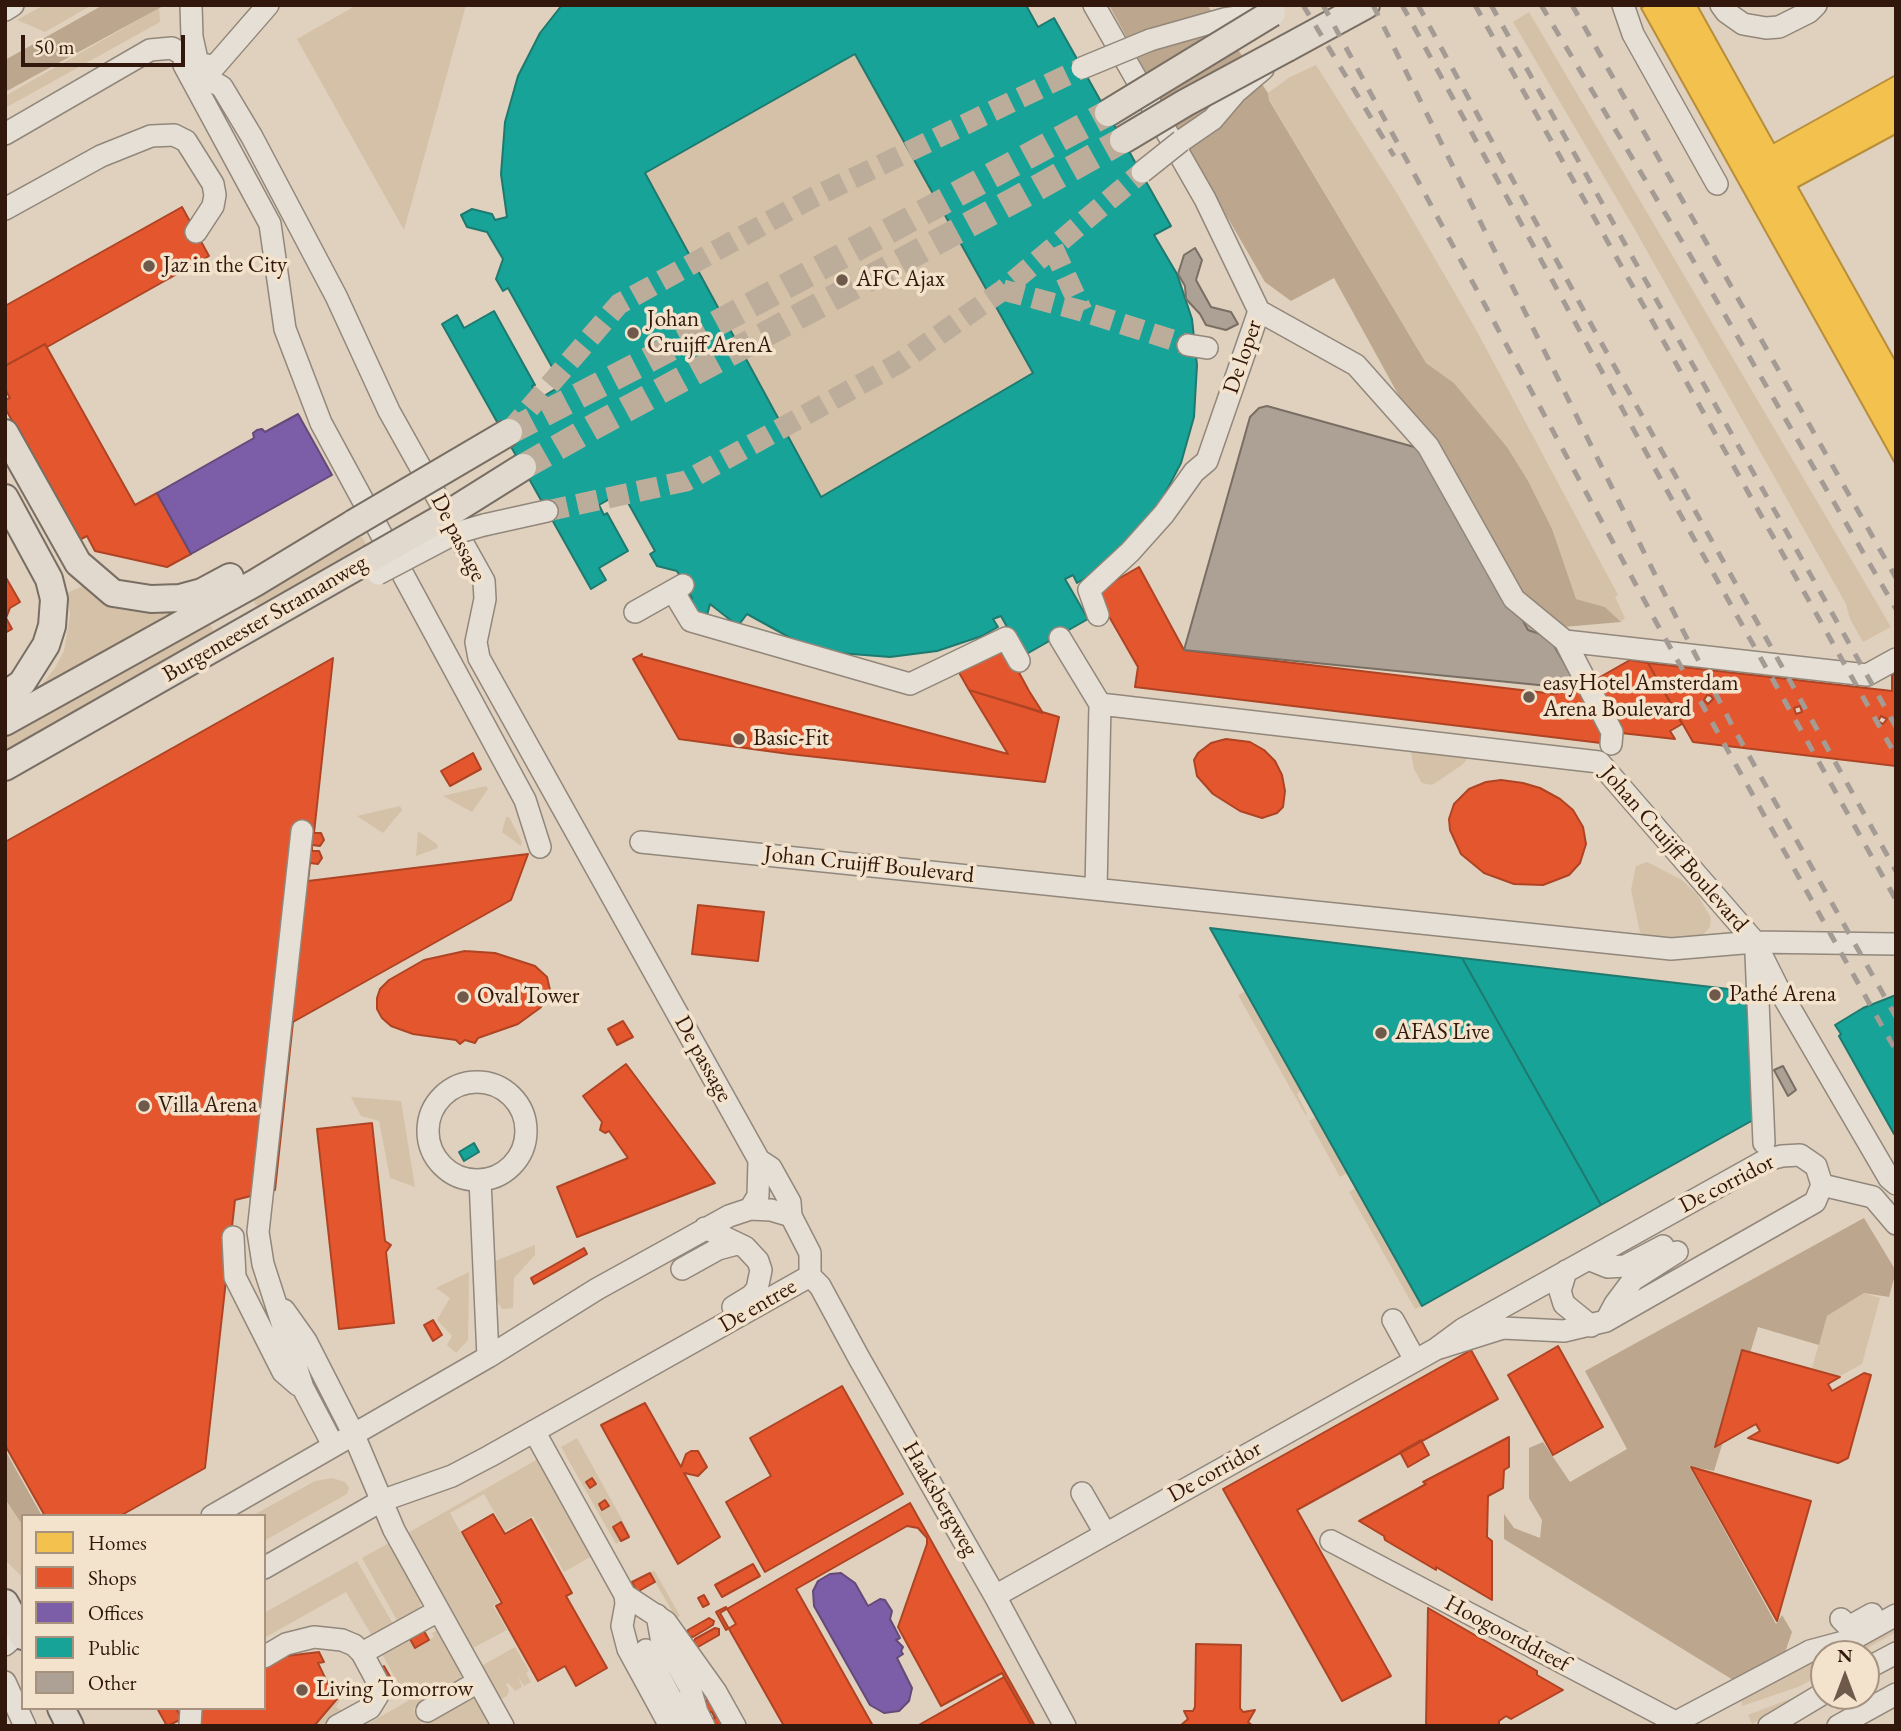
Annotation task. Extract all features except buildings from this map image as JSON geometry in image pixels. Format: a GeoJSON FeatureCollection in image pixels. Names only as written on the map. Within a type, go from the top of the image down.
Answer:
{"type":"FeatureCollection","features":[{"type":"Feature","properties":{"kind":"main road"},"geometry":{"type":"LineString","coordinates":[[1123,140],[1185,103],[1366,5]]}},
{"type":"Feature","properties":{"kind":"main road"},"geometry":{"type":"LineString","coordinates":[[1108,113],[1278,9]]}},
{"type":"Feature","properties":{"kind":"main road","name":"Burgemeester Stramanweg"},"geometry":{"type":"LineString","coordinates":[[5,722],[255,583],[509,432]]}},
{"type":"Feature","properties":{"kind":"main road","name":"Burgemeester Stramanweg"},"geometry":{"type":"LineString","coordinates":[[5,433],[78,563],[113,593],[151,599],[180,598],[202,592],[247,568],[279,567]]}},
{"type":"Feature","properties":{"kind":"main road","name":"Burgemeester Stramanweg"},"geometry":{"type":"LineString","coordinates":[[5,767],[323,586],[374,566],[440,519],[523,467]]}},
{"type":"Feature","properties":{"kind":"main road"},"geometry":{"type":"LineString","coordinates":[[5,478],[8,502],[49,579],[54,599],[52,626],[46,645],[22,683],[5,695]]}},
{"type":"Feature","properties":{"kind":"main road"},"geometry":{"type":"LineString","coordinates":[[5,1603],[18,1635]]}},
{"type":"Feature","properties":{"kind":"main road"},"geometry":{"type":"LineString","coordinates":[[62,1710],[70,1726]]}},
{"type":"Feature","properties":{"kind":"street"},"geometry":{"type":"LineString","coordinates":[[5,10],[13,5]]}},
{"type":"Feature","properties":{"kind":"street"},"geometry":{"type":"LineString","coordinates":[[191,65],[215,66],[268,5]]}},
{"type":"Feature","properties":{"kind":"street","name":"De loper"},"geometry":{"type":"LineString","coordinates":[[1094,5],[1205,199],[1259,311],[1207,461],[1194,472],[1164,514],[1130,552],[1089,590],[1098,615]]}},
{"type":"Feature","properties":{"kind":"street"},"geometry":{"type":"LineString","coordinates":[[1623,5],[1633,34],[1717,184]]}},
{"type":"Feature","properties":{"kind":"street"},"geometry":{"type":"LineString","coordinates":[[1723,5],[1742,5]]}},
{"type":"Feature","properties":{"kind":"street"},"geometry":{"type":"LineString","coordinates":[[1723,5],[1726,12],[1744,24],[1766,28],[1779,27],[1809,12],[1816,5]]}},
{"type":"Feature","properties":{"kind":"street"},"geometry":{"type":"LineString","coordinates":[[191,8],[191,65]]}},
{"type":"Feature","properties":{"kind":"street"},"geometry":{"type":"LineString","coordinates":[[1082,68],[1179,31],[1278,9]]}},
{"type":"Feature","properties":{"kind":"street"},"geometry":{"type":"LineString","coordinates":[[5,134],[150,50],[172,48],[191,65],[270,224],[285,329],[321,423],[525,800],[540,847]]}},
{"type":"Feature","properties":{"kind":"street"},"geometry":{"type":"LineString","coordinates":[[1142,172],[1167,150],[1213,119],[1236,92],[1287,48]]}},
{"type":"Feature","properties":{"kind":"street","name":"De passage"},"geometry":{"type":"LineString","coordinates":[[191,65],[222,87],[252,137],[337,296],[389,411],[484,581],[485,599],[477,642],[479,658],[759,1160],[771,1168],[790,1202],[791,1216]]}},
{"type":"Feature","properties":{"kind":"street"},"geometry":{"type":"LineString","coordinates":[[5,209],[101,156],[151,136],[174,135],[186,141],[213,184],[213,206],[195,232]]}},
{"type":"Feature","properties":{"kind":"street"},"geometry":{"type":"LineString","coordinates":[[1259,311],[1356,365],[1428,446],[1514,599],[1565,640],[1612,732],[1611,744]]}},
{"type":"Feature","properties":{"kind":"street"},"geometry":{"type":"LineString","coordinates":[[374,566],[456,533],[547,511]]}},
{"type":"Feature","properties":{"kind":"street"},"geometry":{"type":"LineString","coordinates":[[635,612],[679,587],[691,621],[910,684],[1006,638],[1019,661]]}},
{"type":"Feature","properties":{"kind":"street"},"geometry":{"type":"LineString","coordinates":[[1060,638],[1100,704],[1096,889]]}},
{"type":"Feature","properties":{"kind":"street"},"geometry":{"type":"LineString","coordinates":[[1565,640],[1867,675],[1896,659]]}},
{"type":"Feature","properties":{"kind":"street","name":"Johan Cruijff Boulevard"},"geometry":{"type":"LineString","coordinates":[[1100,704],[1600,762],[1755,942]]}},
{"type":"Feature","properties":{"kind":"street"},"geometry":{"type":"LineString","coordinates":[[302,831],[258,1232],[263,1264],[303,1388],[333,1445]]}},
{"type":"Feature","properties":{"kind":"street","name":"Johan Cruijff Boulevard"},"geometry":{"type":"LineString","coordinates":[[641,842],[1671,949],[1755,942]]}},
{"type":"Feature","properties":{"kind":"street"},"geometry":{"type":"LineString","coordinates":[[1755,942],[1896,944]]}},
{"type":"Feature","properties":{"kind":"street"},"geometry":{"type":"LineString","coordinates":[[1755,942],[1764,1143]]}},
{"type":"Feature","properties":{"kind":"street"},"geometry":{"type":"LineString","coordinates":[[1755,942],[1777,986],[1889,1178],[1896,1184]]}},
{"type":"Feature","properties":{"kind":"street"},"geometry":{"type":"LineString","coordinates":[[477,1081],[490,1083],[511,1095],[522,1111],[526,1131],[520,1154],[507,1170],[480,1180],[461,1178],[441,1166],[434,1156],[427,1128],[431,1112],[446,1092],[461,1084],[477,1081]]}},
{"type":"Feature","properties":{"kind":"street","name":"De corridor"},"geometry":{"type":"LineString","coordinates":[[995,1596],[1766,1160],[1800,1155],[1816,1166],[1822,1185],[1815,1202],[1598,1323],[1564,1331],[1503,1328],[1436,1349]]}},
{"type":"Feature","properties":{"kind":"street"},"geometry":{"type":"LineString","coordinates":[[750,1209],[758,1196],[759,1160]]}},
{"type":"Feature","properties":{"kind":"street"},"geometry":{"type":"LineString","coordinates":[[480,1180],[488,1357]]}},
{"type":"Feature","properties":{"kind":"street"},"geometry":{"type":"LineString","coordinates":[[1822,1185],[1873,1197],[1896,1224]]}},
{"type":"Feature","properties":{"kind":"street"},"geometry":{"type":"LineString","coordinates":[[215,1514],[705,1228],[750,1209],[771,1210],[791,1216]]}},
{"type":"Feature","properties":{"kind":"street","name":"De entree"},"geometry":{"type":"LineString","coordinates":[[266,1567],[381,1501],[458,1473],[810,1276],[810,1253],[791,1216]]}},
{"type":"Feature","properties":{"kind":"street"},"geometry":{"type":"LineString","coordinates":[[458,1473],[466,1458],[751,1296],[760,1280],[758,1261],[746,1247],[705,1228]]}},
{"type":"Feature","properties":{"kind":"street"},"geometry":{"type":"LineString","coordinates":[[233,1237],[236,1277],[283,1372],[303,1388]]}},
{"type":"Feature","properties":{"kind":"street"},"geometry":{"type":"LineString","coordinates":[[682,1269],[718,1249],[737,1244]]}},
{"type":"Feature","properties":{"kind":"street"},"geometry":{"type":"LineString","coordinates":[[1566,1271],[1560,1291],[1564,1304],[1598,1323],[1633,1280],[1674,1247],[1625,1266],[1608,1267],[1588,1259]]}},
{"type":"Feature","properties":{"kind":"street","name":"Haaksbergweg"},"geometry":{"type":"LineString","coordinates":[[810,1276],[820,1286],[1065,1726]]}},
{"type":"Feature","properties":{"kind":"street"},"geometry":{"type":"LineString","coordinates":[[275,1298],[298,1347],[325,1379],[353,1433],[394,1530],[503,1726]]}},
{"type":"Feature","properties":{"kind":"street"},"geometry":{"type":"LineString","coordinates":[[1393,1320],[1415,1360]]}},
{"type":"Feature","properties":{"kind":"street"},"geometry":{"type":"LineString","coordinates":[[534,1431],[625,1595],[622,1626],[628,1650],[681,1721]]}},
{"type":"Feature","properties":{"kind":"street"},"geometry":{"type":"LineString","coordinates":[[1082,1493],[1105,1534]]}},
{"type":"Feature","properties":{"kind":"street","name":"Hoogoorddreef"},"geometry":{"type":"LineString","coordinates":[[1331,1542],[1680,1724]]}},
{"type":"Feature","properties":{"kind":"street"},"geometry":{"type":"LineString","coordinates":[[625,1595],[666,1622],[716,1692],[735,1726]]}},
{"type":"Feature","properties":{"kind":"street"},"geometry":{"type":"LineString","coordinates":[[1841,1619],[1846,1624],[1854,1624],[1896,1602]]}},
{"type":"Feature","properties":{"kind":"street"},"geometry":{"type":"LineString","coordinates":[[266,1656],[286,1644],[314,1637],[342,1640],[369,1649],[438,1611]]}},
{"type":"Feature","properties":{"kind":"street"},"geometry":{"type":"LineString","coordinates":[[657,1615],[655,1648],[681,1721]]}},
{"type":"Feature","properties":{"kind":"street"},"geometry":{"type":"LineString","coordinates":[[1851,1640],[1896,1615]]}},
{"type":"Feature","properties":{"kind":"street"},"geometry":{"type":"LineString","coordinates":[[1813,1640],[1816,1630]]}},
{"type":"Feature","properties":{"kind":"street"},"geometry":{"type":"LineString","coordinates":[[625,1635],[655,1648],[681,1693],[681,1721]]}},
{"type":"Feature","properties":{"kind":"street"},"geometry":{"type":"LineString","coordinates":[[337,1726],[370,1708],[377,1695],[369,1649]]}},
{"type":"Feature","properties":{"kind":"street"},"geometry":{"type":"LineString","coordinates":[[1680,1724],[1810,1651]]}},
{"type":"Feature","properties":{"kind":"street"},"geometry":{"type":"LineString","coordinates":[[1880,1662],[1896,1653]]}},
{"type":"Feature","properties":{"kind":"street"},"geometry":{"type":"LineString","coordinates":[[427,1711],[478,1682]]}},
{"type":"Feature","properties":{"kind":"street"},"geometry":{"type":"LineString","coordinates":[[10,1689],[25,1726]]}},
{"type":"Feature","properties":{"kind":"street"},"geometry":{"type":"LineString","coordinates":[[1838,1726],[1896,1694]]}},
{"type":"Feature","properties":{"kind":"street"},"geometry":{"type":"LineString","coordinates":[[1769,1726],[1810,1701]]}},
{"type":"Feature","properties":{"kind":"shaded area"},"geometry":{"type":"Polygon","coordinates":[[[44,5],[92,5],[45,32],[17,20],[44,5]]]}},
{"type":"Feature","properties":{"kind":"shaded area"},"geometry":{"type":"Polygon","coordinates":[[[103,5],[165,5],[5,92],[5,60],[103,5]]]}},
{"type":"Feature","properties":{"kind":"shaded area"},"geometry":{"type":"Polygon","coordinates":[[[357,5],[466,5],[404,230],[297,39],[357,5]]]}},
{"type":"Feature","properties":{"kind":"shaded area"},"geometry":{"type":"Polygon","coordinates":[[[1109,5],[1207,5],[1268,93],[1269,100],[1426,363],[1454,383],[1507,447],[1552,529],[1576,599],[1605,607],[1621,622],[1528,630],[1334,278],[1291,301],[1265,282],[1109,5]]]}},
{"type":"Feature","properties":{"kind":"shaded area"},"geometry":{"type":"Polygon","coordinates":[[[159,8],[160,22],[5,108],[5,96],[159,8]]]}},
{"type":"Feature","properties":{"kind":"shaded area"},"geometry":{"type":"Polygon","coordinates":[[[1529,12],[1891,627],[1863,642],[1850,619],[1846,604],[1634,228],[1513,22],[1529,12]]]}},
{"type":"Feature","properties":{"kind":"shaded area","name":"AFC Ajax"},"geometry":{"type":"Polygon","coordinates":[[[855,54],[1033,373],[821,497],[645,173],[855,54]]]}},
{"type":"Feature","properties":{"kind":"shaded area"},"geometry":{"type":"Polygon","coordinates":[[[1316,65],[1398,195],[1474,326],[1618,595],[1615,597],[1625,618],[1621,622],[1605,607],[1576,599],[1507,447],[1454,383],[1426,363],[1269,99],[1268,93],[1290,77],[1316,65]]]}},
{"type":"Feature","properties":{"kind":"shaded area"},"geometry":{"type":"Polygon","coordinates":[[[361,536],[369,548],[262,608],[255,604],[253,595],[361,536]]]}},
{"type":"Feature","properties":{"kind":"shaded area"},"geometry":{"type":"Polygon","coordinates":[[[89,583],[183,609],[40,687],[64,651],[70,615],[67,593],[89,583]]]}},
{"type":"Feature","properties":{"kind":"shaded area"},"geometry":{"type":"Polygon","coordinates":[[[209,623],[215,634],[5,752],[5,734],[209,623]]]}},
{"type":"Feature","properties":{"kind":"shaded area"},"geometry":{"type":"Polygon","coordinates":[[[1417,746],[1469,757],[1462,765],[1432,785],[1422,783],[1414,769],[1411,753],[1417,746]]]}},
{"type":"Feature","properties":{"kind":"shaded area"},"geometry":{"type":"Polygon","coordinates":[[[486,786],[488,789],[472,812],[443,796],[486,786]]]}},
{"type":"Feature","properties":{"kind":"shaded area"},"geometry":{"type":"Polygon","coordinates":[[[400,806],[402,810],[383,833],[357,816],[400,806]]]}},
{"type":"Feature","properties":{"kind":"shaded area"},"geometry":{"type":"Polygon","coordinates":[[[506,817],[509,817],[522,842],[521,846],[502,832],[506,817]]]}},
{"type":"Feature","properties":{"kind":"shaded area"},"geometry":{"type":"Polygon","coordinates":[[[418,831],[437,844],[438,848],[416,856],[418,831]]]}},
{"type":"Feature","properties":{"kind":"shaded area"},"geometry":{"type":"Polygon","coordinates":[[[1647,862],[1682,880],[1697,894],[1711,918],[1710,927],[1702,936],[1694,939],[1645,938],[1640,932],[1631,890],[1636,866],[1647,862]]]}},
{"type":"Feature","properties":{"kind":"shaded area"},"geometry":{"type":"Polygon","coordinates":[[[1246,991],[1301,1091],[1297,1094],[1306,1116],[1238,995],[1246,991]]]}},
{"type":"Feature","properties":{"kind":"shaded area"},"geometry":{"type":"Polygon","coordinates":[[[351,1097],[401,1101],[415,1187],[390,1178],[379,1121],[361,1116],[351,1097]]]}},
{"type":"Feature","properties":{"kind":"shaded area"},"geometry":{"type":"Polygon","coordinates":[[[1316,1117],[1347,1173],[1340,1177],[1309,1121],[1316,1117]]]}},
{"type":"Feature","properties":{"kind":"shaded area"},"geometry":{"type":"Polygon","coordinates":[[[1356,1188],[1422,1306],[1415,1309],[1349,1192],[1356,1188]]]}},
{"type":"Feature","properties":{"kind":"shaded area"},"geometry":{"type":"Polygon","coordinates":[[[1864,1218],[1896,1271],[1889,1297],[1864,1293],[1827,1316],[1819,1345],[1758,1327],[1714,1471],[1689,1466],[1776,1624],[1782,1615],[1792,1632],[1783,1658],[1738,1683],[1504,1539],[1504,1514],[1514,1528],[1540,1538],[1542,1520],[1529,1498],[1529,1448],[1543,1442],[1570,1482],[1627,1449],[1585,1371],[1864,1218]]]}},
{"type":"Feature","properties":{"kind":"shaded area"},"geometry":{"type":"Polygon","coordinates":[[[535,1245],[535,1255],[514,1278],[513,1308],[502,1309],[492,1294],[493,1262],[535,1245]]]}},
{"type":"Feature","properties":{"kind":"shaded area"},"geometry":{"type":"Polygon","coordinates":[[[469,1272],[468,1340],[456,1353],[447,1345],[452,1336],[437,1320],[450,1298],[436,1288],[469,1272]]]}},
{"type":"Feature","properties":{"kind":"shaded area"},"geometry":{"type":"Polygon","coordinates":[[[1864,1293],[1880,1298],[1862,1364],[1840,1376],[1812,1368],[1827,1316],[1864,1293]]]}},
{"type":"Feature","properties":{"kind":"shaded area"},"geometry":{"type":"Polygon","coordinates":[[[577,1438],[631,1536],[629,1537],[621,1523],[613,1527],[621,1541],[616,1544],[561,1447],[577,1438]]]}},
{"type":"Feature","properties":{"kind":"shaded area"},"geometry":{"type":"Polygon","coordinates":[[[5,1450],[41,1514],[21,1514],[21,1523],[5,1499],[5,1450]]]}},
{"type":"Feature","properties":{"kind":"shaded area"},"geometry":{"type":"Polygon","coordinates":[[[538,1459],[592,1556],[564,1572],[533,1516],[505,1531],[484,1494],[450,1513],[499,1602],[493,1606],[507,1630],[471,1649],[406,1534],[538,1459]]]}},
{"type":"Feature","properties":{"kind":"shaded area"},"geometry":{"type":"Polygon","coordinates":[[[332,1478],[345,1482],[349,1488],[347,1494],[266,1540],[266,1514],[256,1514],[315,1481],[332,1478]]]}},
{"type":"Feature","properties":{"kind":"shaded area"},"geometry":{"type":"Polygon","coordinates":[[[5,1500],[21,1523],[21,1576],[5,1560],[5,1500]]]}},
{"type":"Feature","properties":{"kind":"shaded area"},"geometry":{"type":"Polygon","coordinates":[[[389,1543],[421,1600],[420,1608],[398,1622],[362,1558],[389,1543]]]}},
{"type":"Feature","properties":{"kind":"shaded area"},"geometry":{"type":"Polygon","coordinates":[[[357,1561],[393,1624],[372,1636],[346,1592],[266,1637],[266,1612],[357,1561]]]}},
{"type":"Feature","properties":{"kind":"shaded area"},"geometry":{"type":"Polygon","coordinates":[[[654,1570],[680,1616],[676,1618],[650,1573],[654,1570]]]}},
{"type":"Feature","properties":{"kind":"shaded area"},"geometry":{"type":"Polygon","coordinates":[[[1896,1623],[1896,1632],[1880,1641],[1861,1640],[1896,1623]]]}},
{"type":"Feature","properties":{"kind":"shaded area"},"geometry":{"type":"Polygon","coordinates":[[[424,1630],[410,1639],[414,1647],[434,1637],[432,1633],[438,1630],[462,1674],[459,1682],[413,1708],[422,1725],[475,1696],[492,1726],[364,1726],[408,1701],[382,1654],[424,1630]]]}},
{"type":"Feature","properties":{"kind":"shaded area"},"geometry":{"type":"Polygon","coordinates":[[[515,1647],[529,1671],[526,1673],[531,1682],[524,1686],[518,1677],[522,1687],[515,1691],[506,1684],[509,1690],[507,1696],[499,1700],[481,1666],[515,1647]]]}},
{"type":"Feature","properties":{"kind":"shaded area"},"geometry":{"type":"Polygon","coordinates":[[[1810,1661],[1810,1681],[1742,1706],[1741,1699],[1810,1661]]]}},
{"type":"Feature","properties":{"kind":"shaded area"},"geometry":{"type":"Polygon","coordinates":[[[1810,1690],[1810,1693],[1752,1724],[1748,1715],[1810,1690]]]}},
{"type":"Feature","properties":{"kind":"shaded area"},"geometry":{"type":"Polygon","coordinates":[[[338,1699],[340,1700],[336,1707],[344,1712],[323,1726],[314,1726],[338,1699]]]}},
{"type":"Feature","properties":{"kind":"tunnel"},"geometry":{"type":"LineString","coordinates":[[509,432],[619,304],[810,199],[1082,68]]}},
{"type":"Feature","properties":{"kind":"tunnel"},"geometry":{"type":"LineString","coordinates":[[509,432],[1108,113]]}},
{"type":"Feature","properties":{"kind":"tunnel"},"geometry":{"type":"LineString","coordinates":[[523,467],[1123,140]]}},
{"type":"Feature","properties":{"kind":"tunnel"},"geometry":{"type":"LineString","coordinates":[[547,511],[686,481],[899,363],[1003,290],[1142,172]]}},
{"type":"Feature","properties":{"kind":"tunnel"},"geometry":{"type":"LineString","coordinates":[[1053,248],[1082,311]]}},
{"type":"Feature","properties":{"kind":"tunnel"},"geometry":{"type":"LineString","coordinates":[[1003,290],[1082,311],[1188,345]]}},
{"type":"Feature","properties":{"kind":"railway"},"geometry":{"type":"LineString","coordinates":[[1303,5],[1394,156]]}},
{"type":"Feature","properties":{"kind":"railway"},"geometry":{"type":"LineString","coordinates":[[1323,5],[1656,622],[1896,1051]]}},
{"type":"Feature","properties":{"kind":"railway"},"geometry":{"type":"LineString","coordinates":[[1373,5],[1679,623],[1734,729],[1896,1017]]}},
{"type":"Feature","properties":{"kind":"railway"},"geometry":{"type":"LineString","coordinates":[[1402,5],[1660,478],[1896,900]]}},
{"type":"Feature","properties":{"kind":"railway"},"geometry":{"type":"LineString","coordinates":[[1418,5],[1597,335],[1896,871]]}},
{"type":"Feature","properties":{"kind":"railway"},"geometry":{"type":"LineString","coordinates":[[1475,5],[1896,756]]}},
{"type":"Feature","properties":{"kind":"railway"},"geometry":{"type":"LineString","coordinates":[[1491,5],[1896,727]]}},
{"type":"Feature","properties":{"kind":"railway"},"geometry":{"type":"LineString","coordinates":[[1541,5],[1896,609]]}},
{"type":"Feature","properties":{"kind":"railway"},"geometry":{"type":"LineString","coordinates":[[1572,5],[1896,578]]}},
{"type":"Feature","properties":{"kind":"place","name":"Jaz in the City"},"geometry":{"type":"Point","coordinates":[149,266]}},
{"type":"Feature","properties":{"kind":"place","name":"AFC Ajax"},"geometry":{"type":"Point","coordinates":[842,280]}},
{"type":"Feature","properties":{"kind":"place","name":"Johan Cruijff ArenA"},"geometry":{"type":"Point","coordinates":[633,333]}},
{"type":"Feature","properties":{"kind":"place","name":"easyHotel Amsterdam Arena Boulevard"},"geometry":{"type":"Point","coordinates":[1529,697]}},
{"type":"Feature","properties":{"kind":"place","name":"Basic-Fit"},"geometry":{"type":"Point","coordinates":[739,739]}},
{"type":"Feature","properties":{"kind":"place","name":"Pathé Arena"},"geometry":{"type":"Point","coordinates":[1715,995]}},
{"type":"Feature","properties":{"kind":"place","name":"Oval Tower"},"geometry":{"type":"Point","coordinates":[463,997]}},
{"type":"Feature","properties":{"kind":"place","name":"AFAS Live"},"geometry":{"type":"Point","coordinates":[1381,1033]}},
{"type":"Feature","properties":{"kind":"place","name":"Villa Arena"},"geometry":{"type":"Point","coordinates":[144,1106]}},
{"type":"Feature","properties":{"kind":"place","name":"Living Tomorrow"},"geometry":{"type":"Point","coordinates":[302,1690]}}]}
